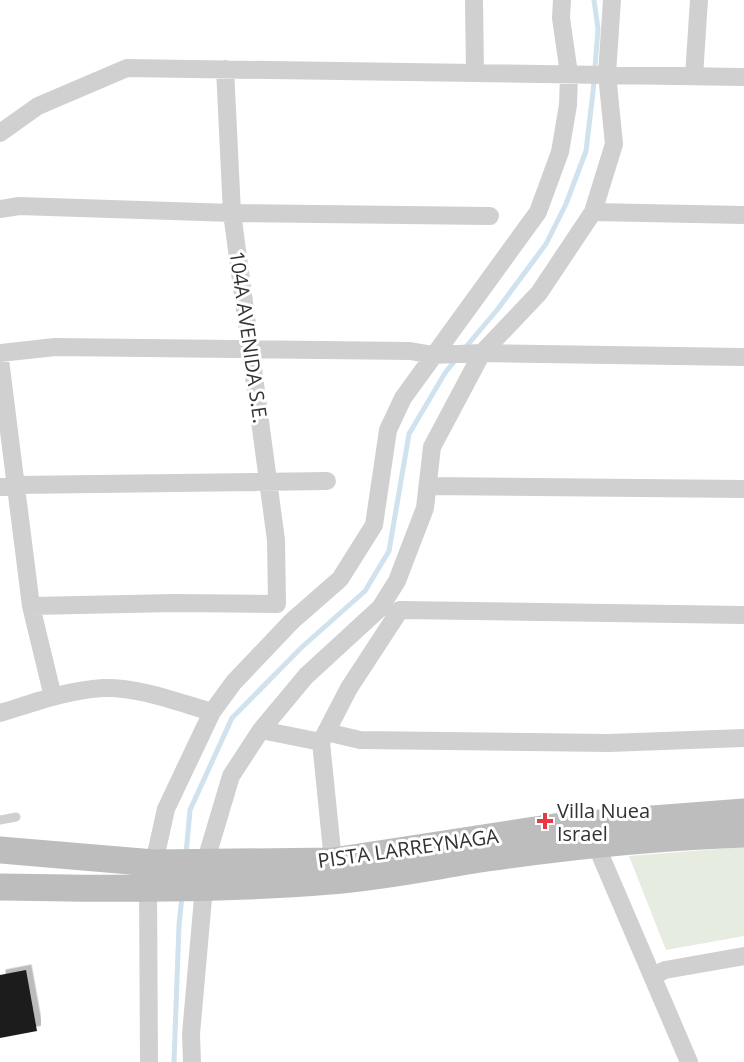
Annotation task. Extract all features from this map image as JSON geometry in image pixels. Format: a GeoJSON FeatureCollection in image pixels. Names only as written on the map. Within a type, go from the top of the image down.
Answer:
{"type":"FeatureCollection","features":[{"type":"Feature","properties":{"kind":"main road","name":"PISTA LARREYNAGA"},"geometry":{"type":"LineString","coordinates":[[202,875],[333,861],[561,826],[744,812]]}},
{"type":"Feature","properties":{"kind":"main road","name":"PISTA LARREYNAGA"},"geometry":{"type":"LineString","coordinates":[[0,887],[155,875],[332,881],[596,845],[744,834]]}},
{"type":"Feature","properties":{"kind":"main road","name":"PISTA LARREYNAGA"},"geometry":{"type":"LineString","coordinates":[[0,849],[155,875]]}},
{"type":"Feature","properties":{"kind":"street"},"geometry":{"type":"LineString","coordinates":[[474,0],[475,72]]}},
{"type":"Feature","properties":{"kind":"street"},"geometry":{"type":"LineString","coordinates":[[192,1062],[191,1034],[202,875],[231,776],[261,730],[306,676],[380,608],[397,581],[425,508],[432,447],[457,354],[538,212],[560,152],[573,74],[561,18],[562,0]]}},
{"type":"Feature","properties":{"kind":"street"},"geometry":{"type":"LineString","coordinates":[[149,1062],[155,875],[166,809],[212,712],[234,682],[292,621],[340,579],[374,525],[388,430],[403,398],[457,354],[539,293],[593,212],[614,144],[604,74],[612,0]]}},
{"type":"Feature","properties":{"kind":"street"},"geometry":{"type":"LineString","coordinates":[[694,76],[699,0]]}},
{"type":"Feature","properties":{"kind":"street"},"geometry":{"type":"LineString","coordinates":[[0,133],[38,106],[127,68],[744,77]]}},
{"type":"Feature","properties":{"kind":"street","name":"104A AVENIDA S.E."},"geometry":{"type":"LineString","coordinates":[[31,606],[174,603],[277,604],[276,540],[232,213],[225,69]]}},
{"type":"Feature","properties":{"kind":"street"},"geometry":{"type":"LineString","coordinates":[[0,209],[19,206],[232,213],[490,216]]}},
{"type":"Feature","properties":{"kind":"street"},"geometry":{"type":"LineString","coordinates":[[593,212],[744,214]]}},
{"type":"Feature","properties":{"kind":"street"},"geometry":{"type":"LineString","coordinates":[[0,353],[55,347],[744,357]]}},
{"type":"Feature","properties":{"kind":"street"},"geometry":{"type":"LineString","coordinates":[[0,360],[8,486],[31,606],[52,697]]}},
{"type":"Feature","properties":{"kind":"street"},"geometry":{"type":"LineString","coordinates":[[8,486],[327,481]]}},
{"type":"Feature","properties":{"kind":"street"},"geometry":{"type":"LineString","coordinates":[[428,486],[744,489]]}},
{"type":"Feature","properties":{"kind":"street"},"geometry":{"type":"LineString","coordinates":[[333,861],[323,737],[349,688],[399,610],[397,581]]}},
{"type":"Feature","properties":{"kind":"street"},"geometry":{"type":"LineString","coordinates":[[399,610],[744,615]]}},
{"type":"Feature","properties":{"kind":"street"},"geometry":{"type":"LineString","coordinates":[[0,712],[52,697],[104,688],[137,691],[212,712]]}},
{"type":"Feature","properties":{"kind":"street"},"geometry":{"type":"LineString","coordinates":[[261,730],[360,740],[609,743],[744,738]]}},
{"type":"Feature","properties":{"kind":"street"},"geometry":{"type":"LineString","coordinates":[[596,845],[689,1062]]}},
{"type":"Feature","properties":{"kind":"street"},"geometry":{"type":"LineString","coordinates":[[653,976],[665,970],[744,956]]}},
{"type":"Feature","properties":{"kind":"lane"},"geometry":{"type":"LineString","coordinates":[[0,820],[16,817]]}},
{"type":"Feature","properties":{"kind":"shaded area"},"geometry":{"type":"Polygon","coordinates":[[[744,847],[744,936],[666,950],[629,856],[744,847]]]}},
{"type":"Feature","properties":{"kind":"building"},"geometry":{"type":"Polygon","coordinates":[[[26,970],[37,1031],[0,1038],[0,975],[26,970]]]}},
{"type":"Feature","properties":{"kind":"waterway"},"geometry":{"type":"LineString","coordinates":[[465,348],[497,310],[546,244],[566,204],[586,151],[598,29],[594,0]]}},
{"type":"Feature","properties":{"kind":"waterway"},"geometry":{"type":"LineString","coordinates":[[186,854],[190,810],[232,718],[302,647],[365,591],[389,551],[409,434],[445,373],[457,358]]}},
{"type":"Feature","properties":{"kind":"waterway"},"geometry":{"type":"LineString","coordinates":[[174,1062],[182,896]]}},
{"type":"Feature","properties":{"kind":"place","name":"Villa Nuea Israel"},"geometry":{"type":"Point","coordinates":[545,821]}}]}
